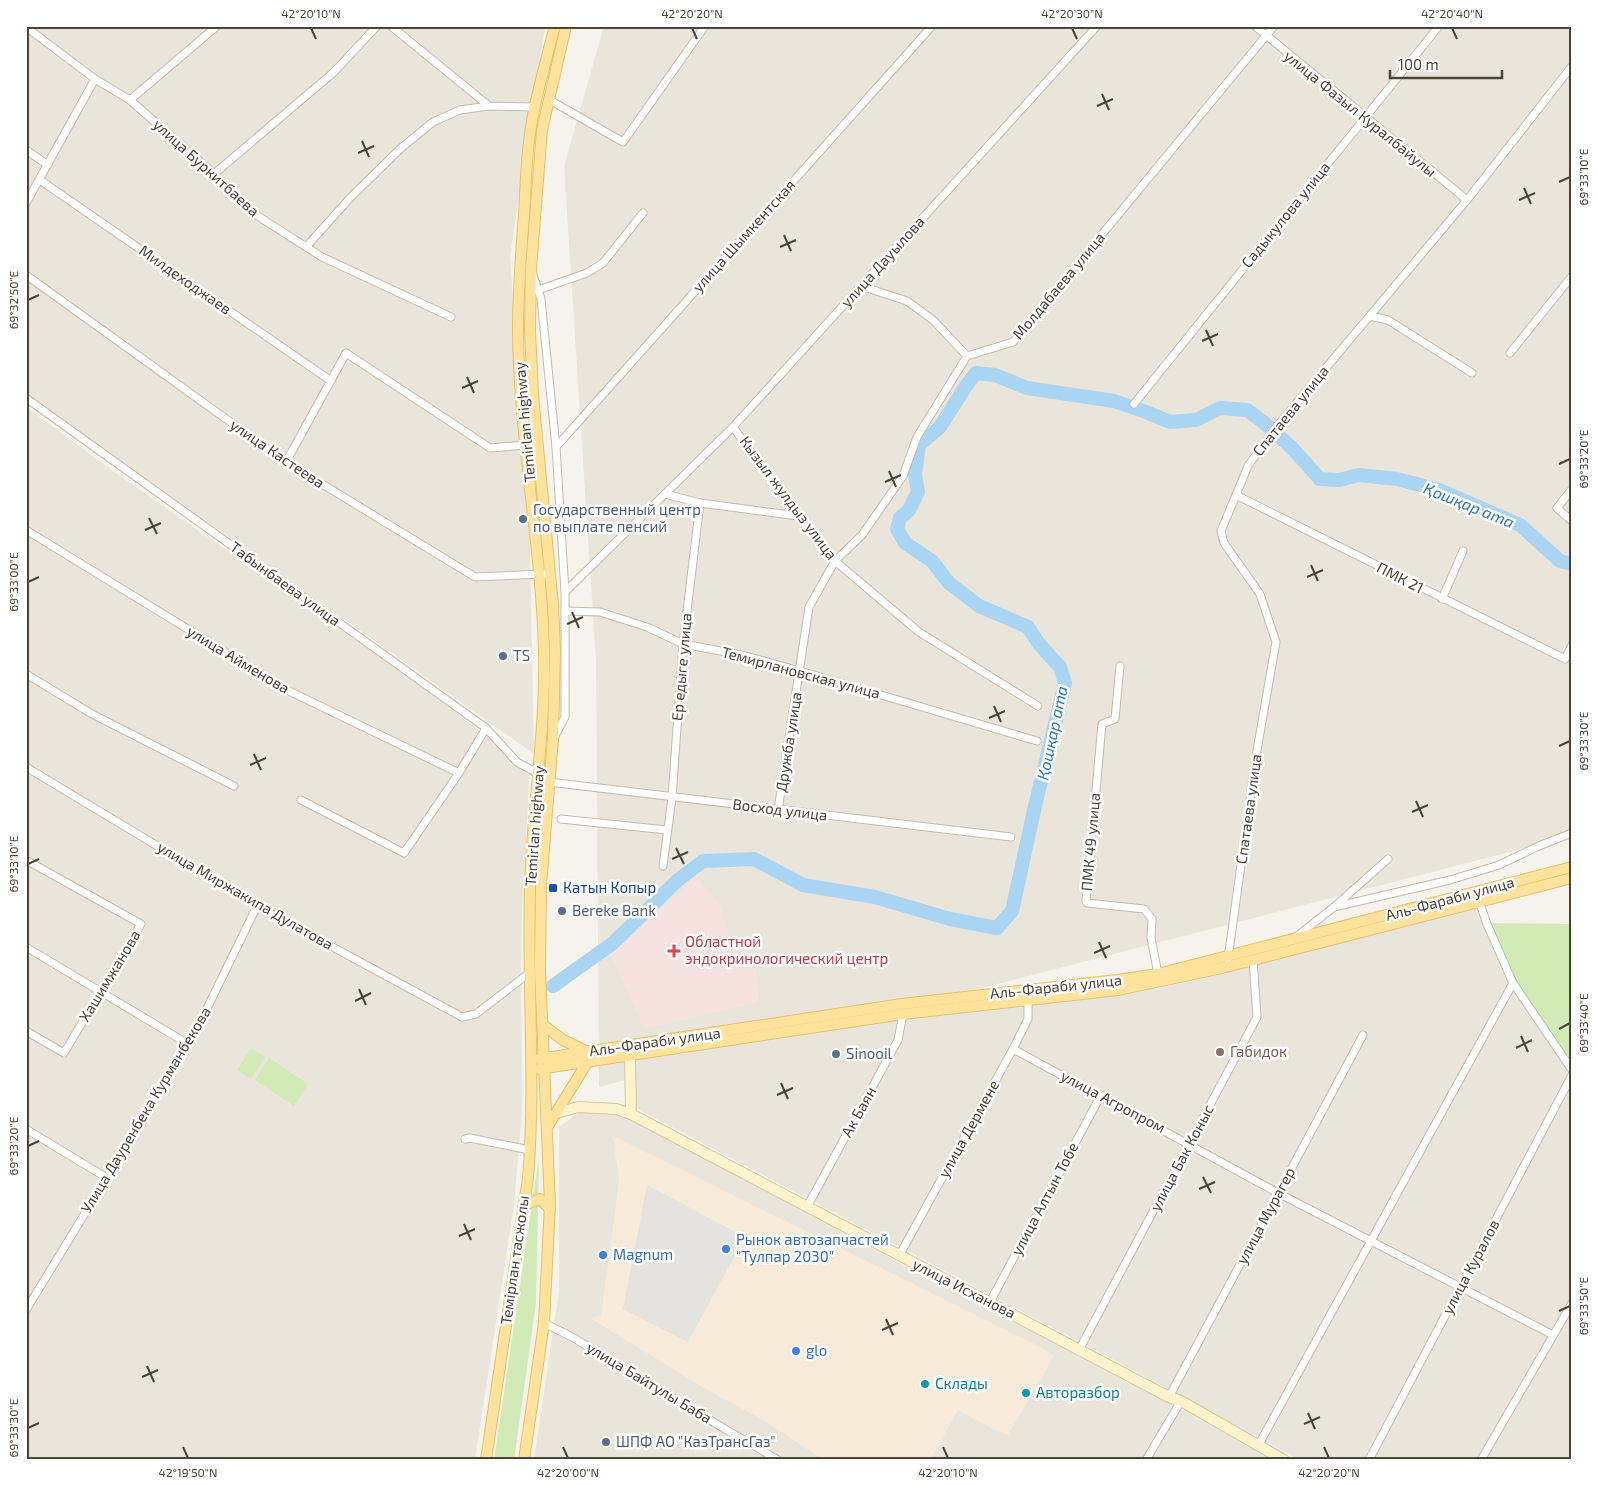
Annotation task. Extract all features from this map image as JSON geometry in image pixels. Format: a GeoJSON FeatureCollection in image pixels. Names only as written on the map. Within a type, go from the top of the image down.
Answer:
{"type":"FeatureCollection","features":[{"type":"Feature","properties":{"kind":"main road","name":"Temirlan highway"},"geometry":{"type":"LineString","coordinates":[[531,1064],[528,974],[530,884],[543,728],[544,651],[518,332],[527,156],[534,107],[555,26]]}},
{"type":"Feature","properties":{"kind":"main road","name":"Temirlan highway"},"geometry":{"type":"LineString","coordinates":[[544,1064],[540,970],[541,885],[553,739],[555,651],[550,574],[533,395],[530,331],[531,268],[542,130],[566,26]]}},
{"type":"Feature","properties":{"kind":"main road","name":"Аль-Фараби улица"},"geometry":{"type":"LineString","coordinates":[[531,1064],[544,1064],[902,1004],[1117,980],[1254,959],[1477,898],[1572,867]]}},
{"type":"Feature","properties":{"kind":"main road","name":"Аль-Фараби улица"},"geometry":{"type":"LineString","coordinates":[[588,1056],[630,1056],[903,1014],[1118,990],[1228,962],[1294,939],[1572,878]]}},
{"type":"Feature","properties":{"kind":"main road"},"geometry":{"type":"LineString","coordinates":[[542,1024],[562,1040],[588,1056],[548,1126]]}},
{"type":"Feature","properties":{"kind":"main road"},"geometry":{"type":"LineString","coordinates":[[630,1056],[631,1114]]}},
{"type":"Feature","properties":{"kind":"main road","name":"Темірлан тасжолы"},"geometry":{"type":"LineString","coordinates":[[486,1460],[530,1150],[531,1064]]}},
{"type":"Feature","properties":{"kind":"main road","name":"Темірлан тасжолы"},"geometry":{"type":"LineString","coordinates":[[524,1460],[544,1323],[550,1209],[544,1064]]}},
{"type":"Feature","properties":{"kind":"main road","name":"улица Исханова"},"geometry":{"type":"LineString","coordinates":[[557,1113],[578,1106],[616,1109],[631,1114],[1169,1397],[1181,1401],[1284,1460]]}},
{"type":"Feature","properties":{"kind":"main road"},"geometry":{"type":"LineString","coordinates":[[523,1207],[540,1199],[550,1209]]}},
{"type":"Feature","properties":{"kind":"street"},"geometry":{"type":"LineString","coordinates":[[130,100],[217,26]]}},
{"type":"Feature","properties":{"kind":"street"},"geometry":{"type":"LineString","coordinates":[[214,174],[334,72],[377,26]]}},
{"type":"Feature","properties":{"kind":"street"},"geometry":{"type":"LineString","coordinates":[[391,26],[489,106]]}},
{"type":"Feature","properties":{"kind":"street"},"geometry":{"type":"LineString","coordinates":[[548,99],[623,142],[705,26]]}},
{"type":"Feature","properties":{"kind":"street","name":"улица Шымкентская"},"geometry":{"type":"LineString","coordinates":[[556,447],[932,26]]}},
{"type":"Feature","properties":{"kind":"street","name":"улица Дауылова"},"geometry":{"type":"LineString","coordinates":[[565,592],[734,427],[1097,26]]}},
{"type":"Feature","properties":{"kind":"street","name":"улица Фазыл Куралбайулы"},"geometry":{"type":"LineString","coordinates":[[1255,26],[1467,200]]}},
{"type":"Feature","properties":{"kind":"street","name":"Молдабаева улица"},"geometry":{"type":"LineString","coordinates":[[967,356],[1013,342],[1274,26]]}},
{"type":"Feature","properties":{"kind":"street","name":"Садыкулова улица"},"geometry":{"type":"LineString","coordinates":[[1134,404],[1439,26]]}},
{"type":"Feature","properties":{"kind":"street","name":"улица Буркитбаева"},"geometry":{"type":"LineString","coordinates":[[26,27],[95,79],[130,100],[214,174],[253,213],[322,257],[451,317]]}},
{"type":"Feature","properties":{"kind":"street","name":"Спатаева улица"},"geometry":{"type":"LineString","coordinates":[[1228,962],[1256,756],[1276,642],[1260,594],[1224,543],[1221,531],[1248,466],[1262,445],[1467,200],[1572,66]]}},
{"type":"Feature","properties":{"kind":"street"},"geometry":{"type":"LineString","coordinates":[[26,203],[95,79]]}},
{"type":"Feature","properties":{"kind":"street"},"geometry":{"type":"LineString","coordinates":[[306,247],[369,179],[401,148],[433,122],[460,110],[489,106],[534,107]]}},
{"type":"Feature","properties":{"kind":"street"},"geometry":{"type":"LineString","coordinates":[[26,150],[48,165]]}},
{"type":"Feature","properties":{"kind":"street","name":"Милдеходжаев"},"geometry":{"type":"LineString","coordinates":[[40,180],[331,381]]}},
{"type":"Feature","properties":{"kind":"street"},"geometry":{"type":"LineString","coordinates":[[538,290],[587,273],[602,263],[643,214]]}},
{"type":"Feature","properties":{"kind":"street"},"geometry":{"type":"LineString","coordinates":[[531,268],[542,299],[556,447],[565,592],[565,717],[553,739]]}},
{"type":"Feature","properties":{"kind":"street","name":"улица Кастеева"},"geometry":{"type":"LineString","coordinates":[[26,275],[286,462],[475,577],[550,574]]}},
{"type":"Feature","properties":{"kind":"street"},"geometry":{"type":"LineString","coordinates":[[1510,352],[1572,276]]}},
{"type":"Feature","properties":{"kind":"street"},"geometry":{"type":"LineString","coordinates":[[835,561],[862,535],[903,476],[917,436],[967,356],[933,320],[907,301],[861,286]]}},
{"type":"Feature","properties":{"kind":"street"},"geometry":{"type":"LineString","coordinates":[[1370,316],[1388,320],[1472,373]]}},
{"type":"Feature","properties":{"kind":"street"},"geometry":{"type":"LineString","coordinates":[[286,462],[346,353],[490,448],[527,445]]}},
{"type":"Feature","properties":{"kind":"street","name":"Табынбаева улица"},"geometry":{"type":"LineString","coordinates":[[26,398],[486,728],[516,762],[539,774]]}},
{"type":"Feature","properties":{"kind":"street","name":"Кызыл жулдыз улица"},"geometry":{"type":"LineString","coordinates":[[734,427],[798,516],[835,561],[919,632],[1038,706]]}},
{"type":"Feature","properties":{"kind":"street"},"geometry":{"type":"LineString","coordinates":[[1572,489],[1557,508],[1572,521]]}},
{"type":"Feature","properties":{"kind":"street"},"geometry":{"type":"LineString","coordinates":[[665,494],[700,503],[798,516]]}},
{"type":"Feature","properties":{"kind":"street","name":"ПМК 21"},"geometry":{"type":"LineString","coordinates":[[1236,495],[1565,659],[1572,645]]}},
{"type":"Feature","properties":{"kind":"street","name":"Ер едыге улица"},"geometry":{"type":"LineString","coordinates":[[663,866],[672,798],[683,644],[700,503]]}},
{"type":"Feature","properties":{"kind":"street","name":"улица Айменова"},"geometry":{"type":"LineString","coordinates":[[26,530],[289,691],[459,773]]}},
{"type":"Feature","properties":{"kind":"street"},"geometry":{"type":"LineString","coordinates":[[1442,599],[1463,550]]}},
{"type":"Feature","properties":{"kind":"street","name":"Дружба улица"},"geometry":{"type":"LineString","coordinates":[[778,810],[810,607],[835,561]]}},
{"type":"Feature","properties":{"kind":"street","name":"Темирлановская улица"},"geometry":{"type":"LineString","coordinates":[[565,611],[600,612],[647,628],[683,644],[742,655],[1037,741]]}},
{"type":"Feature","properties":{"kind":"street","name":"ПМК 49 улица"},"geometry":{"type":"LineString","coordinates":[[1120,666],[1115,719],[1102,724],[1086,901],[1087,903],[1144,909],[1148,913],[1152,919],[1152,938],[1158,974]]}},
{"type":"Feature","properties":{"kind":"street"},"geometry":{"type":"LineString","coordinates":[[26,674],[92,714],[234,786]]}},
{"type":"Feature","properties":{"kind":"street"},"geometry":{"type":"LineString","coordinates":[[301,800],[404,853],[459,773],[486,728]]}},
{"type":"Feature","properties":{"kind":"street","name":"улица Миржакипа Дулатова"},"geometry":{"type":"LineString","coordinates":[[26,767],[257,906],[462,1017],[476,1014],[528,974]]}},
{"type":"Feature","properties":{"kind":"street","name":"Восход улица"},"geometry":{"type":"LineString","coordinates":[[549,782],[1010,837]]}},
{"type":"Feature","properties":{"kind":"street"},"geometry":{"type":"LineString","coordinates":[[561,819],[667,830]]}},
{"type":"Feature","properties":{"kind":"street"},"geometry":{"type":"LineString","coordinates":[[1334,907],[1450,880],[1499,865],[1572,833]]}},
{"type":"Feature","properties":{"kind":"street"},"geometry":{"type":"LineString","coordinates":[[1294,939],[1334,907],[1388,859]]}},
{"type":"Feature","properties":{"kind":"street","name":"Хашимжанова"},"geometry":{"type":"LineString","coordinates":[[26,860],[141,924],[64,1053],[26,1031]]}},
{"type":"Feature","properties":{"kind":"street"},"geometry":{"type":"LineString","coordinates":[[1477,898],[1513,983],[1572,1070]]}},
{"type":"Feature","properties":{"kind":"street","name":"Улица Дауренбека Курманбекова"},"geometry":{"type":"LineString","coordinates":[[26,1310],[188,1044],[257,906]]}},
{"type":"Feature","properties":{"kind":"street"},"geometry":{"type":"LineString","coordinates":[[26,947],[188,1044]]}},
{"type":"Feature","properties":{"kind":"street","name":"улица Бак Коныс"},"geometry":{"type":"LineString","coordinates":[[1079,1350],[1257,1017],[1254,959]]}},
{"type":"Feature","properties":{"kind":"street"},"geometry":{"type":"LineString","coordinates":[[1258,1446],[1513,983]]}},
{"type":"Feature","properties":{"kind":"street","name":"улица Дермене"},"geometry":{"type":"LineString","coordinates":[[899,1256],[1028,1019],[1028,1000]]}},
{"type":"Feature","properties":{"kind":"street","name":"Ак Баян"},"geometry":{"type":"LineString","coordinates":[[806,1207],[898,1040],[903,1014]]}},
{"type":"Feature","properties":{"kind":"street","name":"улица Мурагер"},"geometry":{"type":"LineString","coordinates":[[1169,1397],[1363,1035]]}},
{"type":"Feature","properties":{"kind":"street","name":"улица Агропром"},"geometry":{"type":"LineString","coordinates":[[1013,1048],[1278,1193],[1553,1335]]}},
{"type":"Feature","properties":{"kind":"street","name":"улица Куралов"},"geometry":{"type":"LineString","coordinates":[[1370,1460],[1572,1075]]}},
{"type":"Feature","properties":{"kind":"street","name":"улица Алтын Тобе"},"geometry":{"type":"LineString","coordinates":[[990,1302],[1101,1095]]}},
{"type":"Feature","properties":{"kind":"street"},"geometry":{"type":"LineString","coordinates":[[26,1129],[107,1178]]}},
{"type":"Feature","properties":{"kind":"street"},"geometry":{"type":"LineString","coordinates":[[465,1139],[470,1138],[530,1150]]}},
{"type":"Feature","properties":{"kind":"street"},"geometry":{"type":"LineString","coordinates":[[1481,1460],[1572,1303]]}},
{"type":"Feature","properties":{"kind":"street","name":"улица Байтулы Баба"},"geometry":{"type":"LineString","coordinates":[[544,1323],[574,1338],[778,1460]]}},
{"type":"Feature","properties":{"kind":"street"},"geometry":{"type":"LineString","coordinates":[[1146,1460],[1181,1401]]}},
{"type":"Feature","properties":{"kind":"shaded area"},"geometry":{"type":"Polygon","coordinates":[[[26,26],[545,26],[510,256],[530,550],[534,754],[26,394],[26,26]]]}},
{"type":"Feature","properties":{"kind":"shaded area"},"geometry":{"type":"Polygon","coordinates":[[[604,26],[1572,26],[1572,836],[854,1021],[1090,990],[1223,965],[1476,899],[1529,998],[1572,1062],[1572,1460],[1300,1460],[636,1108],[634,1078],[599,1087],[596,660],[564,166],[604,26]]]}},
{"type":"Feature","properties":{"kind":"shaded area"},"geometry":{"type":"Polygon","coordinates":[[[26,407],[113,471],[374,653],[530,767],[521,935],[522,1112],[514,1205],[475,1460],[26,1460],[26,407]]]}},
{"type":"Feature","properties":{"kind":"shaded area","name":"Областной эндокринологический центр"},"geometry":{"type":"Polygon","coordinates":[[[697,876],[721,907],[732,949],[755,963],[759,1002],[644,1029],[610,953],[697,876]]]}},
{"type":"Feature","properties":{"kind":"shaded area"},"geometry":{"type":"Polygon","coordinates":[[[581,1111],[613,1112],[654,1132],[1275,1460],[534,1460],[559,1291],[559,1127],[581,1111]]]}},
{"type":"Feature","properties":{"kind":"shaded area","name":"Рынок автозапчастей \"Тулпар 2030\""},"geometry":{"type":"Polygon","coordinates":[[[613,1136],[1043,1348],[1054,1356],[1008,1435],[958,1410],[930,1460],[824,1460],[763,1420],[704,1388],[590,1318],[601,1315],[619,1182],[613,1136]]]}},
{"type":"Feature","properties":{"kind":"shaded area"},"geometry":{"type":"Polygon","coordinates":[[[647,1185],[745,1237],[688,1342],[623,1309],[647,1185]]]}},
{"type":"Feature","properties":{"kind":"green space"},"geometry":{"type":"Polygon","coordinates":[[[1483,923],[1572,924],[1572,1070],[1513,983],[1483,923]]]}},
{"type":"Feature","properties":{"kind":"green space"},"geometry":{"type":"Polygon","coordinates":[[[251,1048],[265,1057],[251,1079],[237,1070],[251,1048]]]}},
{"type":"Feature","properties":{"kind":"green space"},"geometry":{"type":"Polygon","coordinates":[[[269,1058],[308,1084],[294,1106],[255,1080],[269,1058]]]}},
{"type":"Feature","properties":{"kind":"green space"},"geometry":{"type":"Polygon","coordinates":[[[539,1157],[536,1303],[514,1460],[494,1460],[539,1157]]]}},
{"type":"Feature","properties":{"kind":"waterway","name":"Қошқар ата"},"geometry":{"type":"LineString","coordinates":[[553,986],[613,943],[678,880],[703,861],[754,859],[803,885],[875,897],[950,919],[997,928],[1012,911],[1065,683],[1060,667],[1039,644],[1028,627],[979,606],[949,583],[932,561],[905,543],[897,529],[900,518],[909,510],[918,492],[915,474],[919,445],[940,427],[976,373],[995,375],[1027,388],[1114,401],[1170,422],[1196,420],[1220,408],[1247,410],[1292,448],[1320,479],[1339,480],[1359,475],[1397,479],[1439,490],[1520,525],[1560,561],[1572,564]]}},
{"type":"Feature","properties":{"kind":"place","name":"Государственный центр по выплате пенсий"},"geometry":{"type":"Point","coordinates":[523,519]}},
{"type":"Feature","properties":{"kind":"place","name":"TS"},"geometry":{"type":"Point","coordinates":[503,656]}},
{"type":"Feature","properties":{"kind":"place","name":"Катын Копыр"},"geometry":{"type":"Point","coordinates":[553,888]}},
{"type":"Feature","properties":{"kind":"place","name":"Bereke Bank"},"geometry":{"type":"Point","coordinates":[562,911]}},
{"type":"Feature","properties":{"kind":"place","name":"Областной эндокринологический центр"},"geometry":{"type":"Point","coordinates":[674,951]}},
{"type":"Feature","properties":{"kind":"place","name":"Габидок"},"geometry":{"type":"Point","coordinates":[1220,1052]}},
{"type":"Feature","properties":{"kind":"place","name":"Sinooil"},"geometry":{"type":"Point","coordinates":[836,1054]}},
{"type":"Feature","properties":{"kind":"place","name":"Рынок автозапчастей \"Тулпар 2030\""},"geometry":{"type":"Point","coordinates":[726,1249]}},
{"type":"Feature","properties":{"kind":"place","name":"Magnum"},"geometry":{"type":"Point","coordinates":[603,1255]}},
{"type":"Feature","properties":{"kind":"place","name":"glo"},"geometry":{"type":"Point","coordinates":[796,1351]}},
{"type":"Feature","properties":{"kind":"place","name":"Склады"},"geometry":{"type":"Point","coordinates":[925,1384]}},
{"type":"Feature","properties":{"kind":"place","name":"Авторазбор"},"geometry":{"type":"Point","coordinates":[1026,1393]}},
{"type":"Feature","properties":{"kind":"place","name":"ШПФ АО \"КазТрансГаз\""},"geometry":{"type":"Point","coordinates":[606,1442]}}]}
